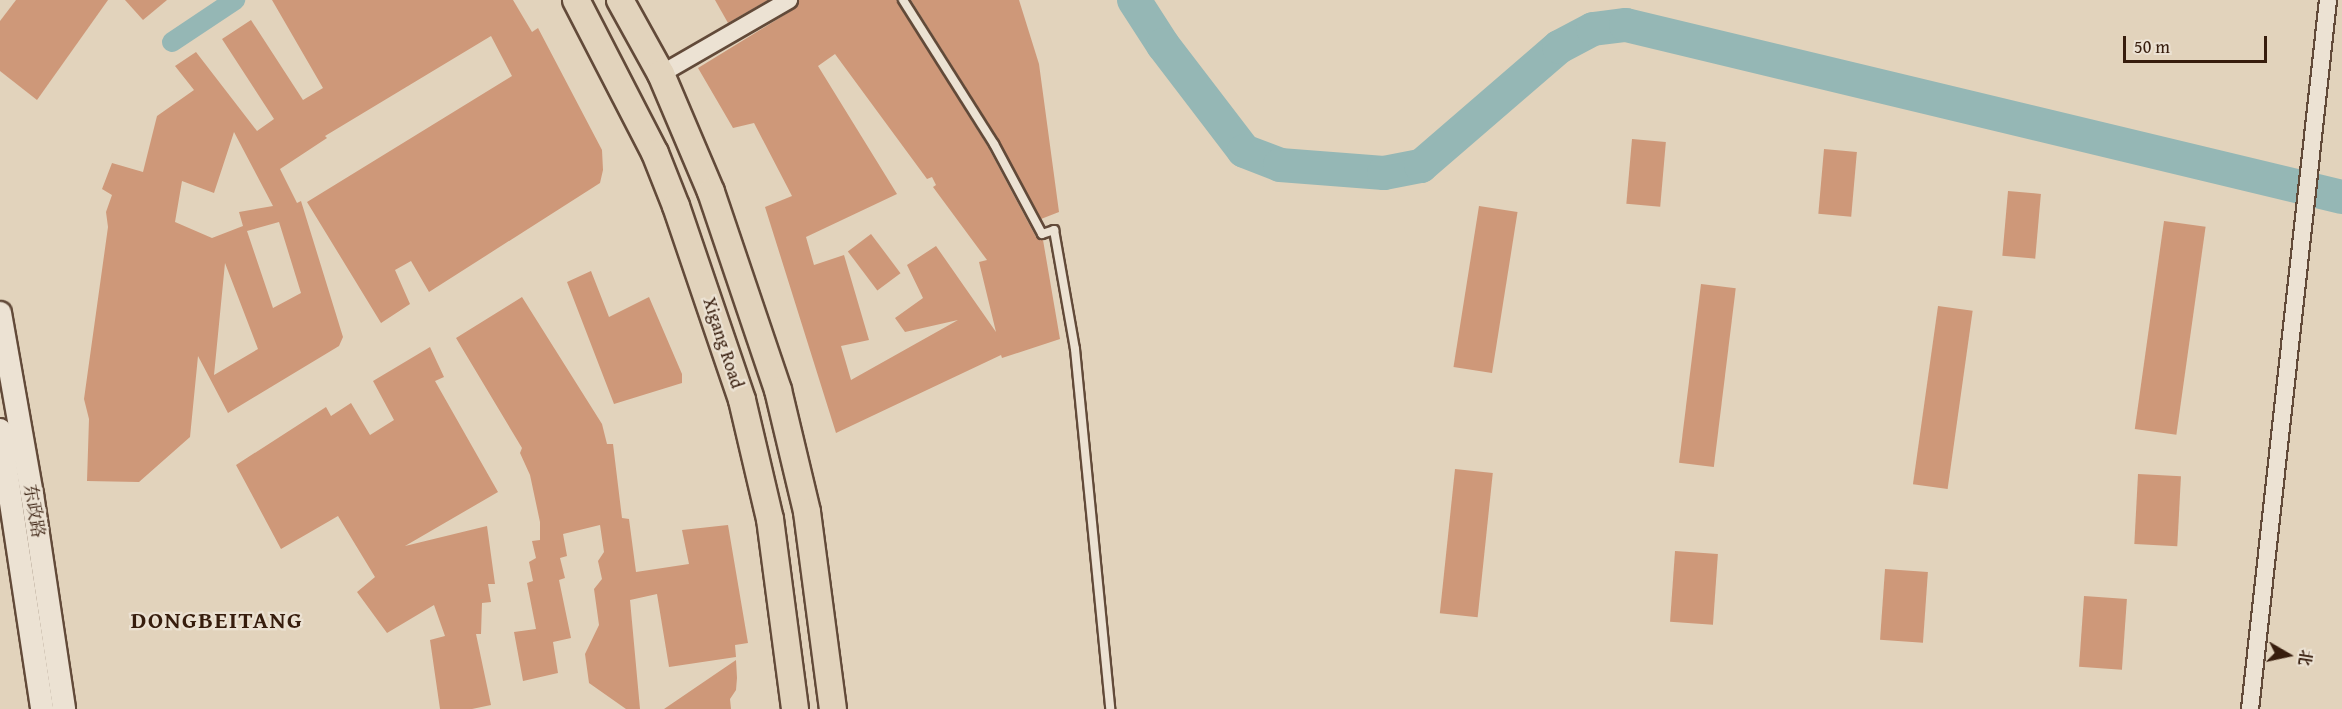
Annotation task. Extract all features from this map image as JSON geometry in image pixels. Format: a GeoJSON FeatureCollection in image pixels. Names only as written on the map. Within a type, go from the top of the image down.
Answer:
{"type":"FeatureCollection","features":[{"type":"Feature","properties":{"kind":"main road","name":"Xigang Road"},"geometry":{"type":"LineString","coordinates":[[576,0],[655,153],[688,237],[742,400],[770,519],[795,709]]}},
{"type":"Feature","properties":{"kind":"main road","name":"Xigang Road"},"geometry":{"type":"LineString","coordinates":[[620,0],[660,74],[711,192],[778,390],[807,512],[833,709]]}},
{"type":"Feature","properties":{"kind":"main road","name":"东政路"},"geometry":{"type":"LineString","coordinates":[[0,313],[14,490],[42,709]]}},
{"type":"Feature","properties":{"kind":"main road","name":"东政路"},"geometry":{"type":"LineString","coordinates":[[0,430],[64,709]]}},
{"type":"Feature","properties":{"kind":"street"},"geometry":{"type":"LineString","coordinates":[[660,74],[789,0]]}},
{"type":"Feature","properties":{"kind":"street"},"geometry":{"type":"LineString","coordinates":[[2250,709],[2328,0]]}},
{"type":"Feature","properties":{"kind":"lane"},"geometry":{"type":"LineString","coordinates":[[903,0],[994,144],[1042,234],[1054,230],[1075,349],[1110,709]]}},
{"type":"Feature","properties":{"kind":"building"},"geometry":{"type":"Polygon","coordinates":[[[16,0],[108,0],[37,100],[0,71],[0,21],[16,0]]]}},
{"type":"Feature","properties":{"kind":"building"},"geometry":{"type":"Polygon","coordinates":[[[125,0],[167,0],[143,20],[125,0]]]}},
{"type":"Feature","properties":{"kind":"building"},"geometry":{"type":"Polygon","coordinates":[[[272,0],[513,0],[532,32],[538,28],[602,150],[603,170],[600,183],[429,292],[411,261],[395,270],[410,304],[381,323],[307,202],[512,76],[491,36],[325,136],[327,138],[280,169],[297,203],[301,201],[343,337],[339,346],[228,413],[198,356],[190,437],[139,482],[87,481],[89,419],[84,399],[108,227],[106,212],[112,195],[102,189],[112,163],[143,172],[157,116],[194,90],[175,66],[196,52],[257,131],[274,119],[222,39],[251,20],[303,100],[323,88],[272,0]],[[234,132],[214,193],[182,181],[175,222],[212,238],[243,226],[239,212],[273,206],[234,132]],[[279,222],[247,231],[273,308],[301,293],[279,222]],[[225,263],[214,375],[258,349],[225,263]]]}},
{"type":"Feature","properties":{"kind":"building"},"geometry":{"type":"Polygon","coordinates":[[[715,0],[768,0],[728,23],[715,0]]]}},
{"type":"Feature","properties":{"kind":"building"},"geometry":{"type":"Polygon","coordinates":[[[799,0],[897,0],[988,147],[1036,237],[1043,240],[1060,339],[1002,358],[1001,355],[836,433],[765,207],[792,196],[754,123],[733,128],[698,68],[794,9],[799,0]],[[835,54],[818,66],[897,194],[806,237],[814,265],[844,255],[869,340],[841,346],[851,380],[958,320],[905,332],[895,318],[923,298],[907,265],[936,246],[996,332],[979,262],[987,260],[933,187],[936,185],[932,177],[927,179],[835,54]]]}},
{"type":"Feature","properties":{"kind":"building"},"geometry":{"type":"Polygon","coordinates":[[[911,0],[1019,0],[1039,64],[1059,212],[1041,219],[999,141],[911,0]]]}},
{"type":"Feature","properties":{"kind":"building"},"geometry":{"type":"Polygon","coordinates":[[[1632,139],[1666,142],[1660,207],[1626,204],[1632,139]]]}},
{"type":"Feature","properties":{"kind":"building"},"geometry":{"type":"Polygon","coordinates":[[[1824,149],[1857,152],[1851,217],[1818,214],[1824,149]]]}},
{"type":"Feature","properties":{"kind":"building"},"geometry":{"type":"Polygon","coordinates":[[[2008,191],[2041,194],[2035,259],[2002,256],[2008,191]]]}},
{"type":"Feature","properties":{"kind":"building"},"geometry":{"type":"Polygon","coordinates":[[[1479,206],[1518,212],[1492,373],[1454,367],[1479,206]]]}},
{"type":"Feature","properties":{"kind":"building"},"geometry":{"type":"Polygon","coordinates":[[[2164,221],[2206,227],[2176,435],[2135,429],[2164,221]]]}},
{"type":"Feature","properties":{"kind":"building"},"geometry":{"type":"Polygon","coordinates":[[[871,234],[900,273],[877,291],[848,251],[871,234]]]}},
{"type":"Feature","properties":{"kind":"building"},"geometry":{"type":"Polygon","coordinates":[[[591,271],[609,317],[649,297],[682,374],[682,383],[614,404],[567,282],[591,271]]]}},
{"type":"Feature","properties":{"kind":"building"},"geometry":{"type":"Polygon","coordinates":[[[1701,284],[1736,288],[1714,467],[1679,463],[1701,284]]]}},
{"type":"Feature","properties":{"kind":"building"},"geometry":{"type":"Polygon","coordinates":[[[522,297],[602,424],[607,444],[613,444],[622,518],[629,519],[636,572],[689,564],[682,530],[728,525],[748,643],[735,645],[736,657],[669,667],[657,594],[630,600],[640,709],[626,709],[589,683],[585,654],[599,625],[594,589],[602,579],[598,561],[604,552],[600,525],[563,534],[567,556],[560,558],[565,578],[559,580],[571,638],[553,642],[558,673],[523,681],[514,632],[536,629],[527,583],[533,581],[529,562],[536,558],[532,541],[540,540],[540,522],[530,475],[520,453],[522,448],[456,338],[522,297]]]}},
{"type":"Feature","properties":{"kind":"building"},"geometry":{"type":"Polygon","coordinates":[[[1938,306],[1973,311],[1948,489],[1913,484],[1938,306]]]}},
{"type":"Feature","properties":{"kind":"building"},"geometry":{"type":"Polygon","coordinates":[[[430,347],[444,377],[435,381],[498,492],[405,546],[487,526],[495,584],[488,584],[491,602],[482,603],[481,634],[476,634],[491,705],[472,709],[440,709],[430,640],[445,636],[434,605],[387,633],[357,592],[375,577],[338,516],[281,549],[236,465],[326,407],[331,416],[351,403],[370,435],[394,420],[373,381],[430,347]]]}},
{"type":"Feature","properties":{"kind":"building"},"geometry":{"type":"Polygon","coordinates":[[[1455,469],[1493,473],[1478,617],[1440,613],[1455,469]]]}},
{"type":"Feature","properties":{"kind":"building"},"geometry":{"type":"Polygon","coordinates":[[[2138,474],[2181,476],[2177,546],[2134,544],[2138,474]]]}},
{"type":"Feature","properties":{"kind":"building"},"geometry":{"type":"Polygon","coordinates":[[[1675,551],[1718,554],[1713,625],[1670,622],[1675,551]]]}},
{"type":"Feature","properties":{"kind":"building"},"geometry":{"type":"Polygon","coordinates":[[[1885,569],[1928,572],[1923,643],[1880,640],[1885,569]]]}},
{"type":"Feature","properties":{"kind":"building"},"geometry":{"type":"Polygon","coordinates":[[[2084,596],[2127,599],[2122,670],[2079,667],[2084,596]]]}},
{"type":"Feature","properties":{"kind":"building"},"geometry":{"type":"Polygon","coordinates":[[[736,660],[736,690],[730,699],[731,709],[664,709],[736,660]]]}},
{"type":"Feature","properties":{"kind":"waterway"},"geometry":{"type":"LineString","coordinates":[[172,42],[235,0]]}},
{"type":"Feature","properties":{"kind":"waterway"},"geometry":{"type":"LineString","coordinates":[[1134,0],[1163,45],[1244,151],[1280,165],[1384,173],[1421,166],[1559,47],[1593,29],[1626,25],[2342,197]]}},
{"type":"Feature","properties":{"kind":"district","name":"DONGBEITANG"},"geometry":{"type":"Point","coordinates":[217,620]}}]}
